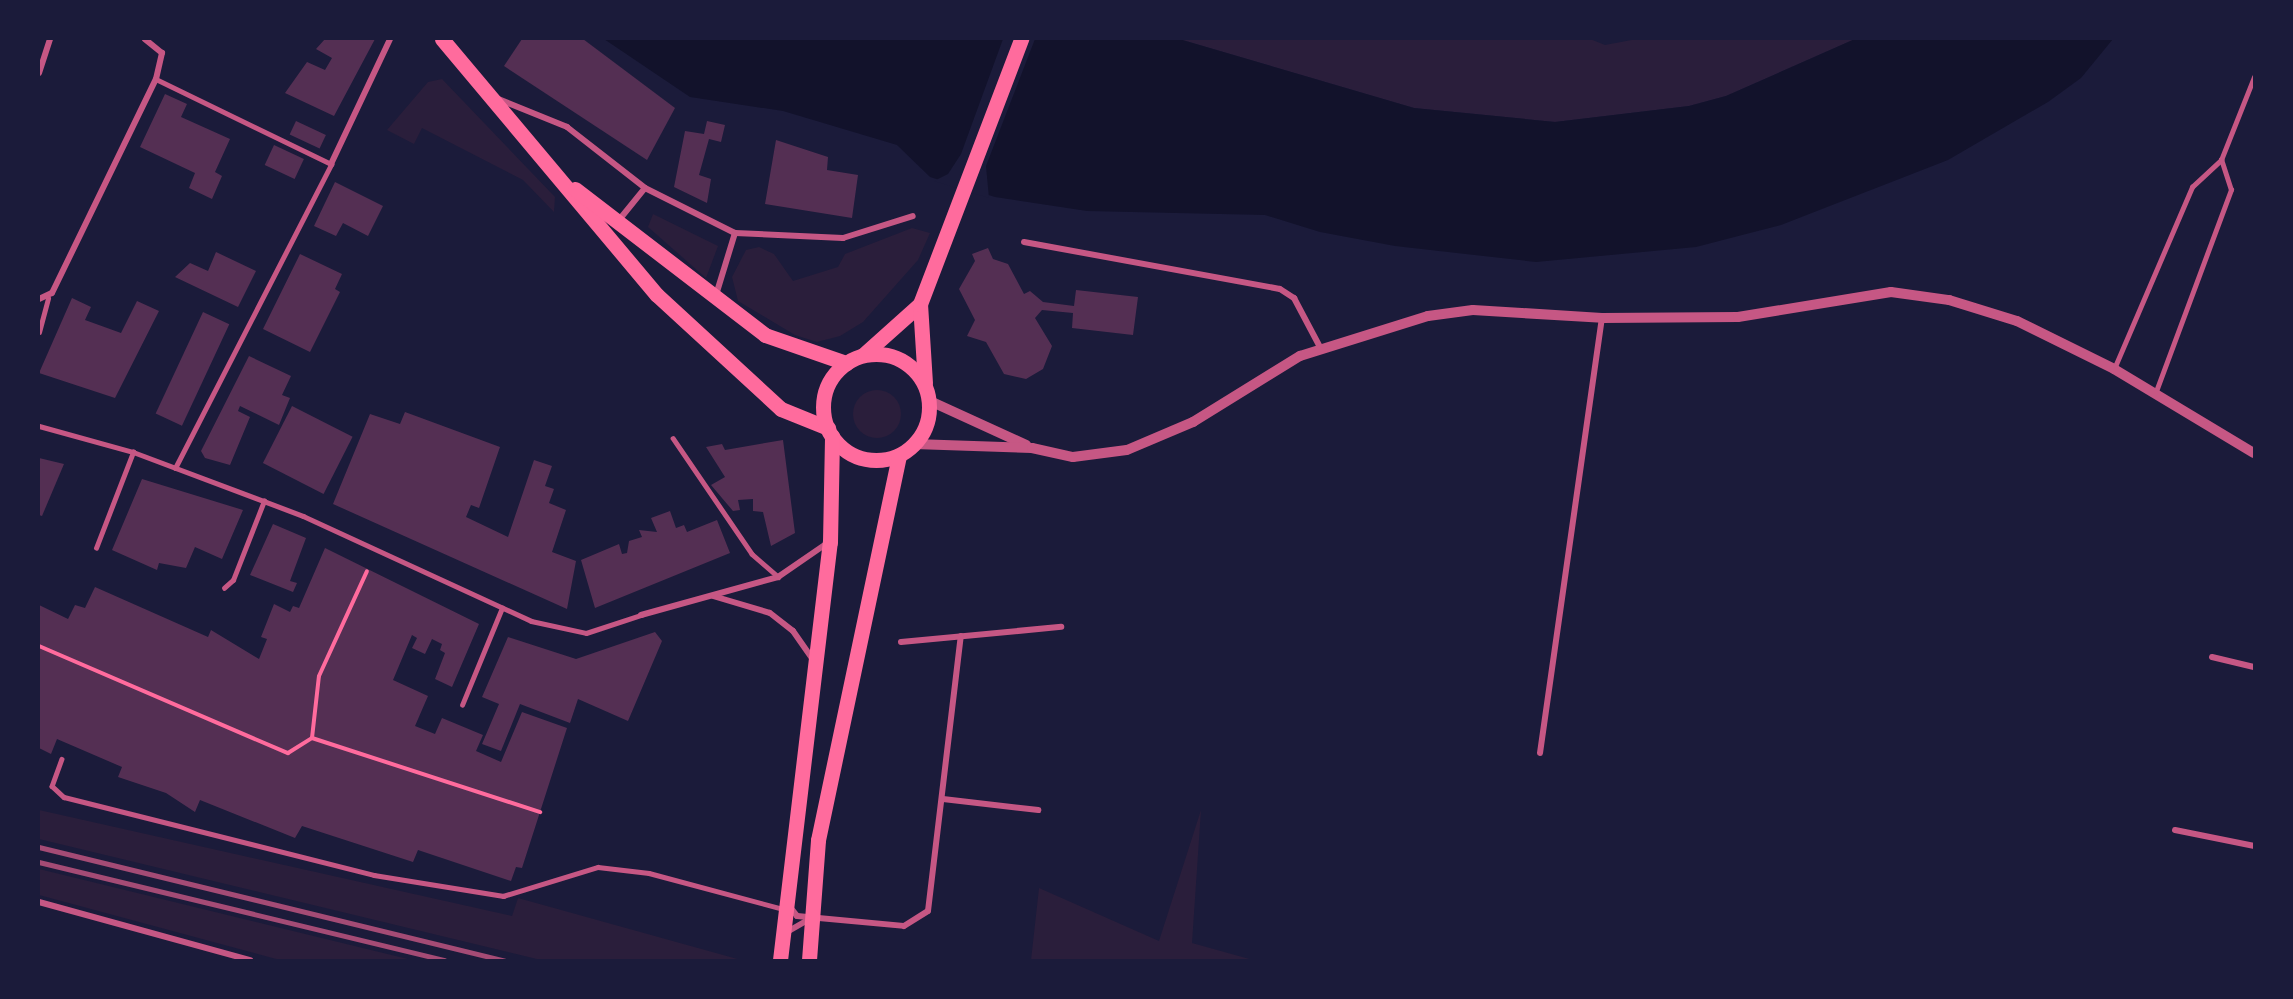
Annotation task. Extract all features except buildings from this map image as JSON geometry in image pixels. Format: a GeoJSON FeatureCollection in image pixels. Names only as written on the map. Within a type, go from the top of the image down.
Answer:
{"type":"FeatureCollection","features":[{"type":"Feature","properties":{"kind":"main road"},"geometry":{"type":"LineString","coordinates":[[442,39],[568,184],[604,236],[744,380],[781,409],[830,432],[857,457],[875,461],[899,455],[914,444],[929,419],[930,401],[925,383],[920,304],[964,195],[1021,39]]}},
{"type":"Feature","properties":{"kind":"main road"},"geometry":{"type":"LineString","coordinates":[[568,184],[620,220],[716,297],[779,343],[846,363]]}},
{"type":"Feature","properties":{"kind":"main road"},"geometry":{"type":"LineString","coordinates":[[780,955],[785,889],[830,542],[830,432],[826,388],[846,363],[863,355],[920,304]]}},
{"type":"Feature","properties":{"kind":"main road"},"geometry":{"type":"LineString","coordinates":[[863,355],[899,358],[925,383]]}},
{"type":"Feature","properties":{"kind":"main road"},"geometry":{"type":"LineString","coordinates":[[809,960],[818,840],[899,455]]}},
{"type":"Feature","properties":{"kind":"street"},"geometry":{"type":"LineString","coordinates":[[39,73],[50,39]]}},
{"type":"Feature","properties":{"kind":"street"},"geometry":{"type":"LineString","coordinates":[[39,332],[48,298],[156,79],[162,53],[145,39]]}},
{"type":"Feature","properties":{"kind":"street"},"geometry":{"type":"LineString","coordinates":[[175,468],[331,164],[390,39]]}},
{"type":"Feature","properties":{"kind":"street"},"geometry":{"type":"LineString","coordinates":[[490,96],[567,128],[645,188],[735,233],[843,238],[913,216]]}},
{"type":"Feature","properties":{"kind":"street"},"geometry":{"type":"LineString","coordinates":[[604,236],[645,188]]}},
{"type":"Feature","properties":{"kind":"street"},"geometry":{"type":"LineString","coordinates":[[716,297],[735,233]]}},
{"type":"Feature","properties":{"kind":"street"},"geometry":{"type":"LineString","coordinates":[[1024,242],[1280,289],[1294,298],[1321,349]]}},
{"type":"Feature","properties":{"kind":"street"},"geometry":{"type":"LineString","coordinates":[[914,444],[1032,448],[1073,457],[1127,450],[1193,422],[1321,349],[1428,316],[1473,310],[1602,318],[1738,317],[1891,292],[1949,300],[2018,321],[2114,369],[2154,398],[2254,453]]}},
{"type":"Feature","properties":{"kind":"street"},"geometry":{"type":"LineString","coordinates":[[39,299],[48,298]]}},
{"type":"Feature","properties":{"kind":"street"},"geometry":{"type":"LineString","coordinates":[[1540,753],[1602,318]]}},
{"type":"Feature","properties":{"kind":"street"},"geometry":{"type":"LineString","coordinates":[[930,401],[1032,448]]}},
{"type":"Feature","properties":{"kind":"street"},"geometry":{"type":"LineString","coordinates":[[39,426],[133,452],[264,501],[531,621],[585,633],[778,577],[830,542]]}},
{"type":"Feature","properties":{"kind":"street"},"geometry":{"type":"LineString","coordinates":[[710,596],[743,601],[770,613],[793,631],[813,660]]}},
{"type":"Feature","properties":{"kind":"street"},"geometry":{"type":"LineString","coordinates":[[901,642],[1061,627]]}},
{"type":"Feature","properties":{"kind":"street"},"geometry":{"type":"LineString","coordinates":[[785,889],[793,915],[812,919],[904,926],[928,912],[961,636]]}},
{"type":"Feature","properties":{"kind":"street"},"geometry":{"type":"LineString","coordinates":[[2212,657],[2254,667]]}},
{"type":"Feature","properties":{"kind":"street"},"geometry":{"type":"LineString","coordinates":[[943,799],[1038,810]]}},
{"type":"Feature","properties":{"kind":"street"},"geometry":{"type":"LineString","coordinates":[[2175,830],[2254,846]]}},
{"type":"Feature","properties":{"kind":"street"},"geometry":{"type":"LineString","coordinates":[[39,902],[250,960]]}},
{"type":"Feature","properties":{"kind":"street"},"geometry":{"type":"LineString","coordinates":[[780,955],[791,925],[812,919]]}},
{"type":"Feature","properties":{"kind":"lane"},"geometry":{"type":"LineString","coordinates":[[2114,369],[2192,187],[2221,160],[2254,77]]}},
{"type":"Feature","properties":{"kind":"lane"},"geometry":{"type":"LineString","coordinates":[[156,79],[331,164]]}},
{"type":"Feature","properties":{"kind":"lane"},"geometry":{"type":"LineString","coordinates":[[2154,398],[2231,190],[2221,160]]}},
{"type":"Feature","properties":{"kind":"lane"},"geometry":{"type":"LineString","coordinates":[[673,438],[752,554],[778,577]]}},
{"type":"Feature","properties":{"kind":"lane"},"geometry":{"type":"LineString","coordinates":[[96,548],[133,452]]}},
{"type":"Feature","properties":{"kind":"lane"},"geometry":{"type":"LineString","coordinates":[[224,588],[233,580],[264,501]]}},
{"type":"Feature","properties":{"kind":"lane"},"geometry":{"type":"LineString","coordinates":[[462,705],[502,608]]}},
{"type":"Feature","properties":{"kind":"lane"},"geometry":{"type":"LineString","coordinates":[[62,759],[52,786],[64,797],[374,875],[503,896],[598,867],[649,873],[783,909]]}},
{"type":"Feature","properties":{"kind":"path"},"geometry":{"type":"LineString","coordinates":[[312,738],[319,676],[367,571]]}},
{"type":"Feature","properties":{"kind":"path"},"geometry":{"type":"LineString","coordinates":[[39,646],[288,753],[312,738],[540,812]]}},
{"type":"Feature","properties":{"kind":"shaded area"},"geometry":{"type":"Polygon","coordinates":[[[604,39],[1179,39],[1414,108],[1555,122],[1689,106],[1726,96],[1855,39],[2113,39],[2081,78],[2048,102],[1948,160],[1781,225],[1696,247],[1536,262],[1395,246],[1320,232],[1265,215],[1087,211],[995,197],[930,177],[897,145],[783,111],[690,97],[604,39]]]}},
{"type":"Feature","properties":{"kind":"shaded area"},"geometry":{"type":"Polygon","coordinates":[[[1179,39],[1590,39],[1605,45],[1637,39],[1855,39],[1726,96],[1689,106],[1555,122],[1414,108],[1179,39]]]}},
{"type":"Feature","properties":{"kind":"shaded area"},"geometry":{"type":"Polygon","coordinates":[[[442,79],[555,197],[554,212],[523,180],[422,128],[414,144],[387,130],[428,82],[442,79]]]}},
{"type":"Feature","properties":{"kind":"shaded area"},"geometry":{"type":"Polygon","coordinates":[[[653,214],[718,246],[706,278],[648,227],[653,214]]]}},
{"type":"Feature","properties":{"kind":"shaded area"},"geometry":{"type":"Polygon","coordinates":[[[912,228],[930,233],[918,260],[863,322],[840,336],[817,342],[795,335],[738,301],[732,277],[746,250],[759,247],[774,254],[793,281],[838,267],[845,254],[912,228]]]}},
{"type":"Feature","properties":{"kind":"shaded area"},"geometry":{"type":"Polygon","coordinates":[[[872,390],[882,390],[897,400],[901,414],[900,423],[891,434],[882,438],[872,438],[857,428],[853,419],[853,409],[863,394],[872,390]]]}},
{"type":"Feature","properties":{"kind":"shaded area"},"geometry":{"type":"Polygon","coordinates":[[[39,810],[512,916],[518,898],[741,960],[541,960],[39,839],[39,810]]]}},
{"type":"Feature","properties":{"kind":"shaded area"},"geometry":{"type":"Polygon","coordinates":[[[1201,810],[1192,943],[1253,960],[1031,960],[1039,888],[1159,941],[1201,810]]]}},
{"type":"Feature","properties":{"kind":"shaded area"},"geometry":{"type":"Polygon","coordinates":[[[39,869],[412,960],[280,960],[39,895],[39,869]]]}},
{"type":"Feature","properties":{"kind":"pier"},"geometry":{"type":"Polygon","coordinates":[[[1003,39],[1035,39],[986,166],[989,198],[934,181],[948,174],[961,154],[1003,39]]]}},
{"type":"Feature","properties":{"kind":"railway"},"geometry":{"type":"LineString","coordinates":[[39,847],[504,960]]}},
{"type":"Feature","properties":{"kind":"railway"},"geometry":{"type":"LineString","coordinates":[[39,862],[444,960]]}}]}
